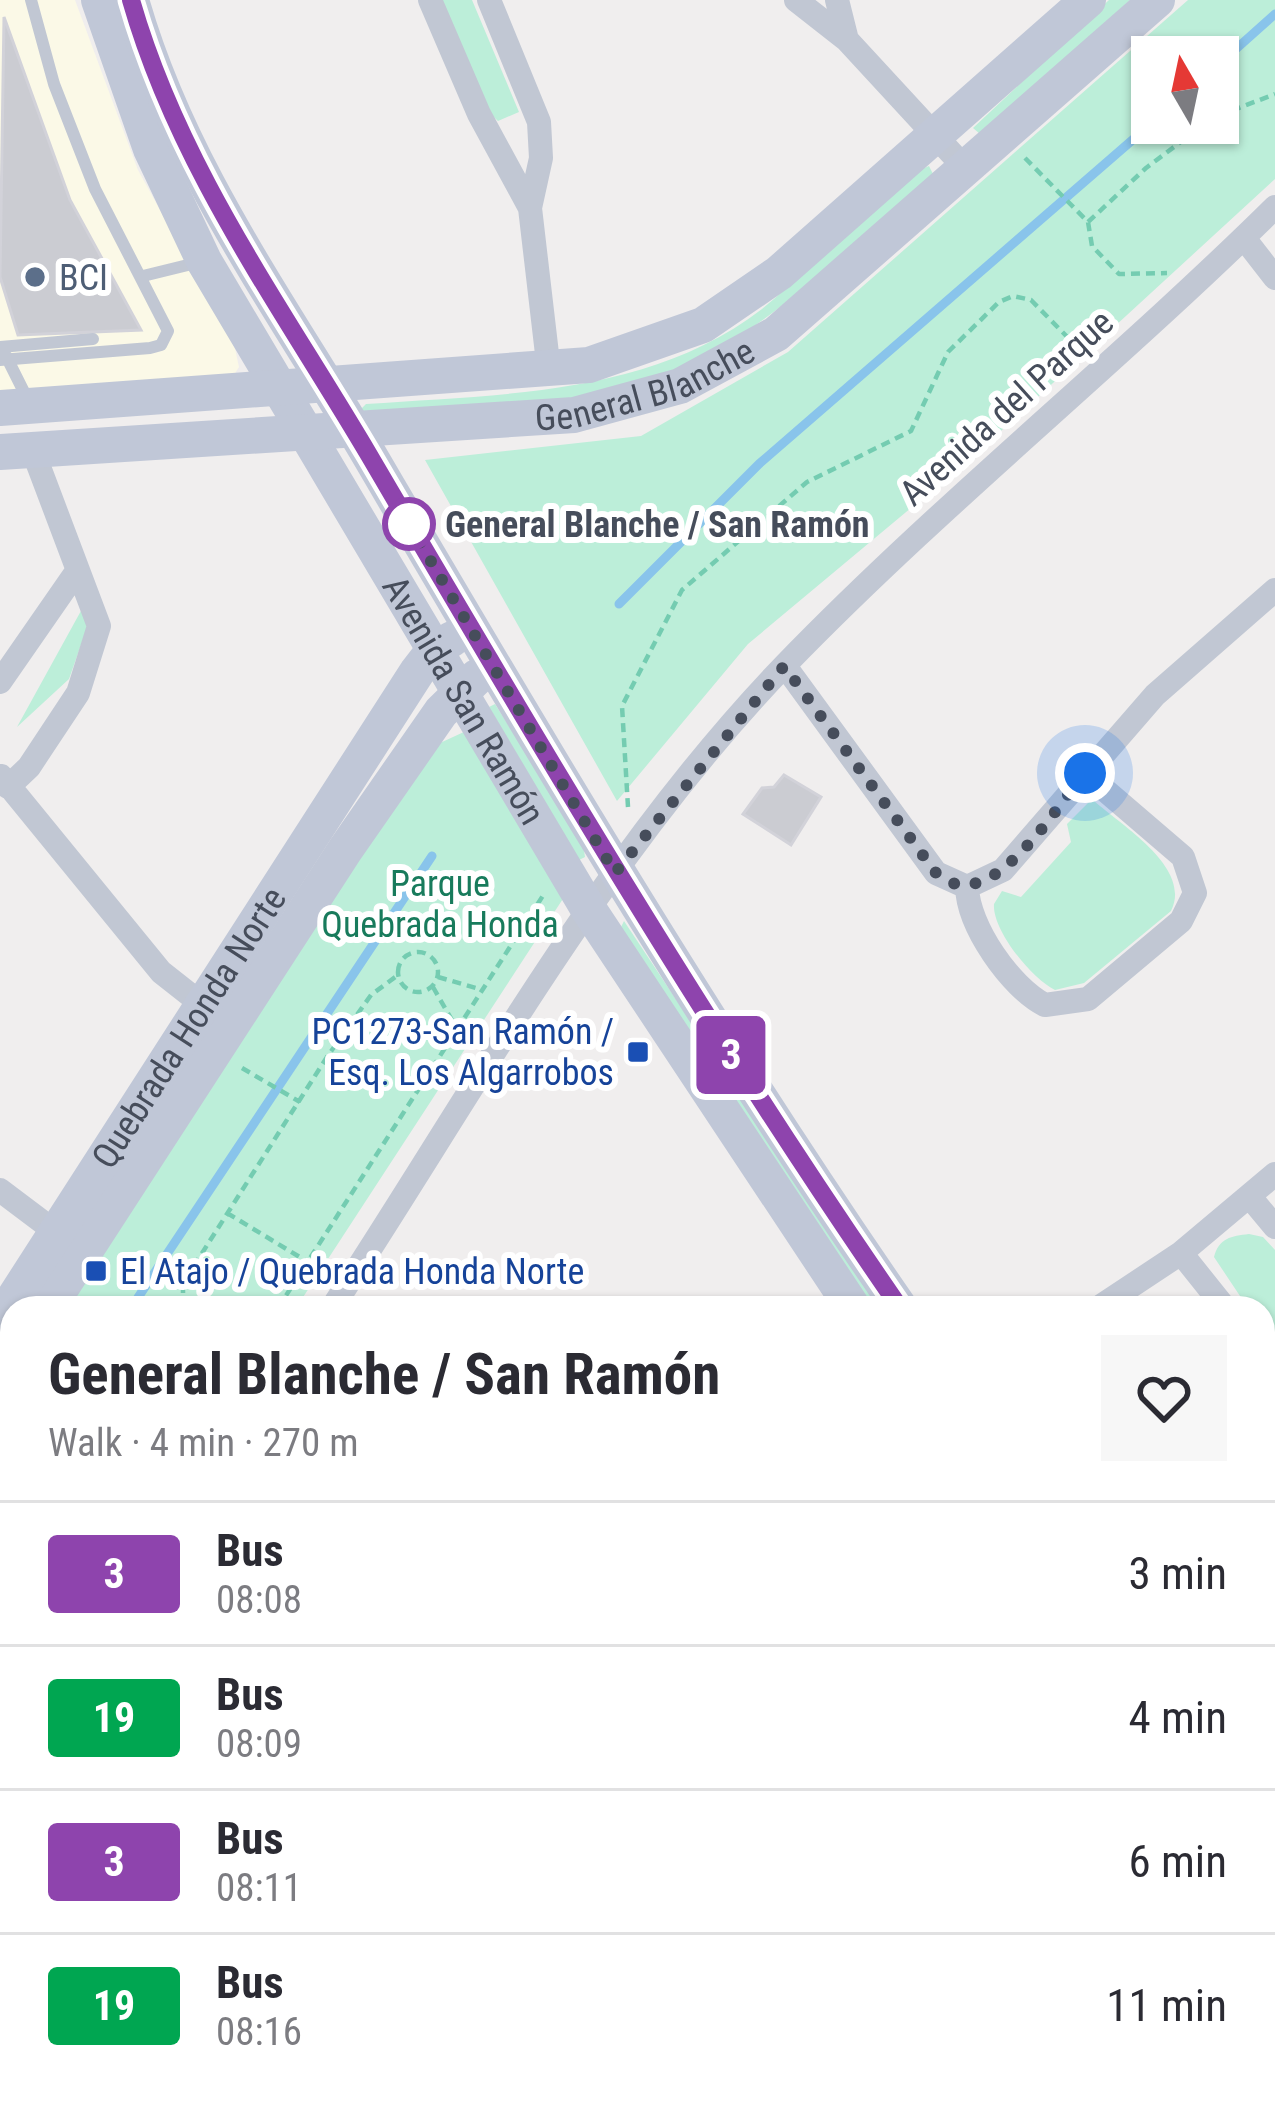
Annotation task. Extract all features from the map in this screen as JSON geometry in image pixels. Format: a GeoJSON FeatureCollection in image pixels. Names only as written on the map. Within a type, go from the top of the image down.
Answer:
{"type":"FeatureCollection","features":[{"type":"Feature","properties":{"kind":"street","name":"Avenida San Ramón"},"geometry":{"type":"LineString","coordinates":[[99,0],[151,149],[204,262],[589,910],[846,1296]]}},
{"type":"Feature","properties":{"kind":"street","name":"Avenida San Ramón"},"geometry":{"type":"LineString","coordinates":[[131,0],[154,72],[202,184],[329,387],[492,666],[623,862],[800,1163],[892,1296]]}},
{"type":"Feature","properties":{"kind":"street"},"geometry":{"type":"LineString","coordinates":[[430,0],[479,114],[530,208]]}},
{"type":"Feature","properties":{"kind":"street"},"geometry":{"type":"LineString","coordinates":[[489,0],[538,122],[541,158],[530,208],[549,371]]}},
{"type":"Feature","properties":{"kind":"street"},"geometry":{"type":"LineString","coordinates":[[796,0],[847,40],[966,169]]}},
{"type":"Feature","properties":{"kind":"street"},"geometry":{"type":"LineString","coordinates":[[838,0],[847,40]]}},
{"type":"Feature","properties":{"kind":"street","name":"General Blanche"},"geometry":{"type":"LineString","coordinates":[[16,408],[549,371],[628,356],[730,310],[1088,0]]}},
{"type":"Feature","properties":{"kind":"street","name":"General Blanche"},"geometry":{"type":"LineString","coordinates":[[17,452],[574,415],[645,399],[696,379],[776,334],[1157,0]]}},
{"type":"Feature","properties":{"kind":"street","name":"Avenida del Parque"},"geometry":{"type":"LineString","coordinates":[[340,1296],[589,910],[784,666],[1275,208]]}},
{"type":"Feature","properties":{"kind":"street"},"geometry":{"type":"LineString","coordinates":[[1244,238],[1275,278]]}},
{"type":"Feature","properties":{"kind":"street"},"geometry":{"type":"LineString","coordinates":[[17,452],[99,626],[79,693],[29,766],[4,781],[161,972],[215,1014]]}},
{"type":"Feature","properties":{"kind":"street"},"geometry":{"type":"LineString","coordinates":[[0,682],[77,571]]}},
{"type":"Feature","properties":{"kind":"street"},"geometry":{"type":"LineString","coordinates":[[784,666],[936,873],[967,887],[1004,870],[1085,773],[1182,669],[1272,596]]}},
{"type":"Feature","properties":{"kind":"street","name":"Quebrada Honda Norte"},"geometry":{"type":"LineString","coordinates":[[56,1296],[86,1253],[215,1014],[434,650],[470,627]]}},
{"type":"Feature","properties":{"kind":"street","name":"Quebrada Honda Norte"},"geometry":{"type":"LineString","coordinates":[[15,1296],[55,1233],[215,1014],[460,690],[492,666]]}},
{"type":"Feature","properties":{"kind":"street"},"geometry":{"type":"LineString","coordinates":[[967,887],[976,924],[1027,994],[1045,1005],[1088,999],[1181,921],[1195,893],[1183,857],[1085,773]]}},
{"type":"Feature","properties":{"kind":"street"},"geometry":{"type":"LineString","coordinates":[[1117,1296],[1181,1253],[1275,1174]]}},
{"type":"Feature","properties":{"kind":"street"},"geometry":{"type":"LineString","coordinates":[[0,1190],[86,1253]]}},
{"type":"Feature","properties":{"kind":"street"},"geometry":{"type":"LineString","coordinates":[[1250,1197],[1275,1227]]}},
{"type":"Feature","properties":{"kind":"street"},"geometry":{"type":"LineString","coordinates":[[1181,1253],[1216,1296]]}},
{"type":"Feature","properties":{"kind":"lane"},"geometry":{"type":"LineString","coordinates":[[2,352],[161,345],[166,322],[95,188],[55,84],[32,0]]}},
{"type":"Feature","properties":{"kind":"lane"},"geometry":{"type":"LineString","coordinates":[[143,276],[204,262]]}},
{"type":"Feature","properties":{"kind":"lane"},"geometry":{"type":"LineString","coordinates":[[2,352],[93,339]]}},
{"type":"Feature","properties":{"kind":"lane"},"geometry":{"type":"LineString","coordinates":[[2,352],[16,408]]}},
{"type":"Feature","properties":{"kind":"path"},"geometry":{"type":"LineString","coordinates":[[1239,108],[1275,94]]}},
{"type":"Feature","properties":{"kind":"path"},"geometry":{"type":"LineString","coordinates":[[1088,221],[1178,144]]}},
{"type":"Feature","properties":{"kind":"path"},"geometry":{"type":"LineString","coordinates":[[1054,184],[1088,221],[1092,246],[1119,274],[1166,273],[1186,293]]}},
{"type":"Feature","properties":{"kind":"path"},"geometry":{"type":"LineString","coordinates":[[623,862],[622,706],[682,590],[807,482],[911,431],[947,352],[999,302],[1013,296],[1031,301],[1100,369]]}},
{"type":"Feature","properties":{"kind":"path"},"geometry":{"type":"LineString","coordinates":[[286,1296],[554,878]]}},
{"type":"Feature","properties":{"kind":"path"},"geometry":{"type":"LineString","coordinates":[[183,1296],[183,1283],[371,995],[398,975],[406,955],[420,951],[437,964],[438,977],[432,987],[410,991],[398,975]]}},
{"type":"Feature","properties":{"kind":"path"},"geometry":{"type":"LineString","coordinates":[[438,977],[483,990]]}},
{"type":"Feature","properties":{"kind":"path"},"geometry":{"type":"LineString","coordinates":[[432,987],[457,1029]]}},
{"type":"Feature","properties":{"kind":"path"},"geometry":{"type":"LineString","coordinates":[[257,1077],[299,1102]]}},
{"type":"Feature","properties":{"kind":"path"},"geometry":{"type":"LineString","coordinates":[[227,1213],[308,1262]]}},
{"type":"Feature","properties":{"kind":"shaded area"},"geometry":{"type":"Polygon","coordinates":[[[0,0],[75,0],[138,170],[234,344],[239,367],[234,375],[0,400],[0,0]]]}},
{"type":"Feature","properties":{"kind":"green space"},"geometry":{"type":"Polygon","coordinates":[[[441,0],[472,0],[519,112],[498,121],[482,106],[441,0]]]}},
{"type":"Feature","properties":{"kind":"green space"},"geometry":{"type":"Polygon","coordinates":[[[1109,0],[1130,0],[989,130],[980,134],[973,128],[1109,0]]]}},
{"type":"Feature","properties":{"kind":"green space","name":"Parque Quebrada Honda"},"geometry":{"type":"Polygon","coordinates":[[[1188,0],[1275,0],[1275,179],[978,452],[748,644],[617,801],[425,460],[641,436],[788,352],[1131,50],[1131,144],[1239,144],[1239,36],[1147,36],[1188,0]]]}},
{"type":"Feature","properties":{"kind":"green space"},"geometry":{"type":"Polygon","coordinates":[[[929,166],[933,174],[780,308],[694,362],[648,382],[599,396],[543,404],[369,417],[360,410],[366,404],[572,385],[671,359],[718,338],[762,309],[891,190],[929,166]]]}},
{"type":"Feature","properties":{"kind":"green space"},"geometry":{"type":"Polygon","coordinates":[[[82,609],[88,625],[69,679],[17,727],[82,609]]]}},
{"type":"Feature","properties":{"kind":"green space"},"geometry":{"type":"Polygon","coordinates":[[[495,704],[583,844],[585,857],[579,860],[489,707],[495,704]]]}},
{"type":"Feature","properties":{"kind":"green space","name":"Parque Quebrada Honda"},"geometry":{"type":"Polygon","coordinates":[[[466,731],[570,888],[304,1296],[76,1296],[427,749],[466,731]]]}},
{"type":"Feature","properties":{"kind":"green space"},"geometry":{"type":"Polygon","coordinates":[[[1092,799],[1163,863],[1175,895],[1171,911],[1084,983],[1055,990],[1015,953],[999,927],[994,904],[1002,891],[1021,897],[1071,842],[1067,824],[1092,799]]]}},
{"type":"Feature","properties":{"kind":"green space"},"geometry":{"type":"Polygon","coordinates":[[[624,921],[873,1296],[856,1296],[619,931],[624,921]]]}},
{"type":"Feature","properties":{"kind":"green space"},"geometry":{"type":"Polygon","coordinates":[[[1237,1236],[1263,1237],[1275,1250],[1275,1296],[1240,1296],[1214,1257],[1219,1246],[1237,1236]]]}},
{"type":"Feature","properties":{"kind":"building"},"geometry":{"type":"Polygon","coordinates":[[[4,17],[70,200],[141,330],[18,335],[0,277],[4,17]]]}},
{"type":"Feature","properties":{"kind":"building"},"geometry":{"type":"Polygon","coordinates":[[[784,775],[821,797],[791,845],[743,814],[762,788],[774,787],[784,775]]]}},
{"type":"Feature","properties":{"kind":"waterway"},"geometry":{"type":"LineString","coordinates":[[1239,46],[1275,14]]}},
{"type":"Feature","properties":{"kind":"waterway"},"geometry":{"type":"LineString","coordinates":[[619,604],[759,464],[1131,141]]}},
{"type":"Feature","properties":{"kind":"waterway"},"geometry":{"type":"LineString","coordinates":[[139,1296],[432,856]]}},
{"type":"Feature","properties":{"kind":"bus line","name":"3"},"geometry":{"type":"LineString","coordinates":[[131,0],[154,72],[202,184],[329,387],[615,873],[800,1163],[892,1296]]}},
{"type":"Feature","properties":{"kind":"place","name":"BCI"},"geometry":{"type":"Point","coordinates":[35,277]}},
{"type":"Feature","properties":{"kind":"place","name":"General Blanche / San Ramón"},"geometry":{"type":"Point","coordinates":[409,524]}},
{"type":"Feature","properties":{"kind":"place","name":"PC1273-San Ramón / Esq. Los Algarrobos"},"geometry":{"type":"Point","coordinates":[638,1052]}},
{"type":"Feature","properties":{"kind":"place","name":"El Atajo / Quebrada Honda Norte"},"geometry":{"type":"Point","coordinates":[96,1271]}},
{"type":"Feature","properties":{"kind":"route"},"geometry":{"type":"LineString","coordinates":[[409,524],[615,873],[784,666],[936,873],[950,884],[978,886],[1004,870],[1085,773]]}}]}
